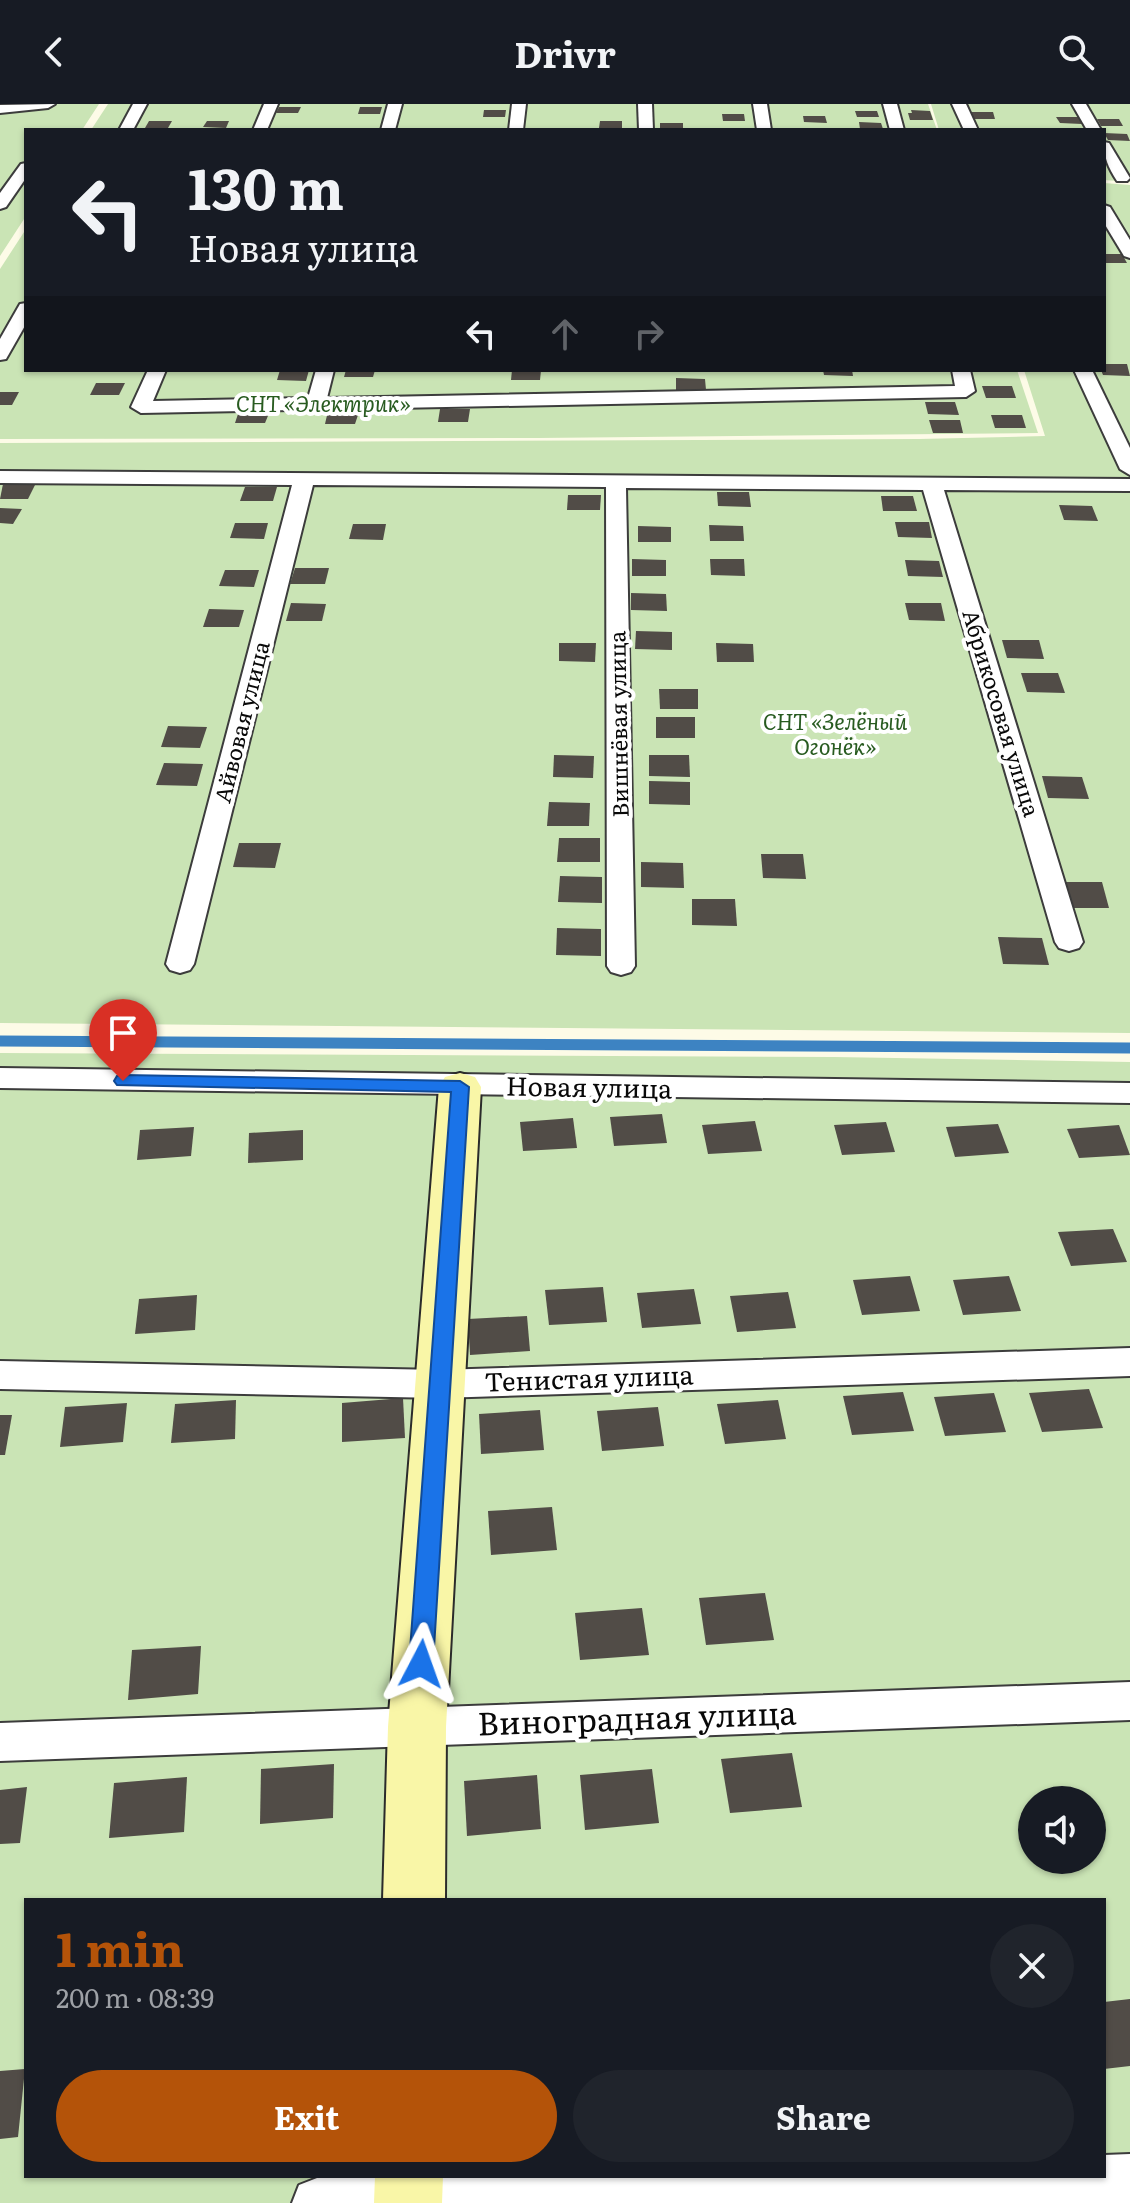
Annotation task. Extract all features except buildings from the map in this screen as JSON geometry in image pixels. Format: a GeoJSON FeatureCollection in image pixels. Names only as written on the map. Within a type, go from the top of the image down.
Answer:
{"type":"FeatureCollection","features":[{"type":"Feature","properties":{"kind":"street"},"geometry":{"type":"LineString","coordinates":[[0,109],[48,104]]}},
{"type":"Feature","properties":{"kind":"street"},"geometry":{"type":"LineString","coordinates":[[127,128],[140,104]]}},
{"type":"Feature","properties":{"kind":"street"},"geometry":{"type":"LineString","coordinates":[[261,128],[271,104]]}},
{"type":"Feature","properties":{"kind":"street"},"geometry":{"type":"LineString","coordinates":[[389,128],[395,104]]}},
{"type":"Feature","properties":{"kind":"street"},"geometry":{"type":"LineString","coordinates":[[516,128],[519,104]]}},
{"type":"Feature","properties":{"kind":"street"},"geometry":{"type":"LineString","coordinates":[[645,104],[646,128]]}},
{"type":"Feature","properties":{"kind":"street"},"geometry":{"type":"LineString","coordinates":[[760,104],[764,128]]}},
{"type":"Feature","properties":{"kind":"street"},"geometry":{"type":"LineString","coordinates":[[890,104],[896,128]]}},
{"type":"Feature","properties":{"kind":"street"},"geometry":{"type":"LineString","coordinates":[[959,104],[970,128]]}},
{"type":"Feature","properties":{"kind":"street"},"geometry":{"type":"LineString","coordinates":[[1079,104],[1093,128]]}},
{"type":"Feature","properties":{"kind":"street"},"geometry":{"type":"LineString","coordinates":[[1106,150],[1122,178]]}},
{"type":"Feature","properties":{"kind":"street"},"geometry":{"type":"LineString","coordinates":[[0,204],[24,170]]}},
{"type":"Feature","properties":{"kind":"street"},"geometry":{"type":"LineString","coordinates":[[1106,213],[1130,253]]}},
{"type":"Feature","properties":{"kind":"street"},"geometry":{"type":"LineString","coordinates":[[0,355],[24,312]]}},
{"type":"Feature","properties":{"kind":"street"},"geometry":{"type":"LineString","coordinates":[[156,372],[141,407],[316,403],[489,392],[656,390],[809,394],[966,391],[961,372]]}},
{"type":"Feature","properties":{"kind":"street"},"geometry":{"type":"LineString","coordinates":[[316,403],[324,372]]}},
{"type":"Feature","properties":{"kind":"street"},"geometry":{"type":"LineString","coordinates":[[805,372],[809,394]]}},
{"type":"Feature","properties":{"kind":"street"},"geometry":{"type":"LineString","coordinates":[[1084,372],[1130,469]]}},
{"type":"Feature","properties":{"kind":"street"},"geometry":{"type":"LineString","coordinates":[[0,477],[1130,485]]}},
{"type":"Feature","properties":{"kind":"street","name":"Айвовая улица"},"geometry":{"type":"LineString","coordinates":[[180,964],[304,479]]}},
{"type":"Feature","properties":{"kind":"street","name":"Вишнёвая улица"},"geometry":{"type":"LineString","coordinates":[[616,481],[621,966]]}},
{"type":"Feature","properties":{"kind":"street","name":"Абрикосовая улица"},"geometry":{"type":"LineString","coordinates":[[932,484],[1069,942]]}},
{"type":"Feature","properties":{"kind":"street","name":"Новая улица"},"geometry":{"type":"LineString","coordinates":[[0,1078],[460,1087],[1130,1093]]}},
{"type":"Feature","properties":{"kind":"street"},"geometry":{"type":"LineString","coordinates":[[414,1898],[417,1727],[460,1087]]}},
{"type":"Feature","properties":{"kind":"street","name":"Тенистая улица"},"geometry":{"type":"LineString","coordinates":[[0,1375],[440,1384],[1130,1362]]}},
{"type":"Feature","properties":{"kind":"street","name":"Виноградная улица"},"geometry":{"type":"LineString","coordinates":[[0,1742],[1130,1701]]}},
{"type":"Feature","properties":{"kind":"street"},"geometry":{"type":"LineString","coordinates":[[317,2203],[409,2193],[1130,2179]]}},
{"type":"Feature","properties":{"kind":"green space"},"geometry":{"type":"Polygon","coordinates":[[[0,104],[99,104],[83,128],[24,128],[24,219],[0,256],[0,104]]]}},
{"type":"Feature","properties":{"kind":"green space"},"geometry":{"type":"Polygon","coordinates":[[[108,104],[928,104],[936,128],[92,128],[108,104]]]}},
{"type":"Feature","properties":{"kind":"green space"},"geometry":{"type":"Polygon","coordinates":[[[931,104],[1130,104],[1130,182],[1106,180],[1106,128],[938,128],[931,104]]]}},
{"type":"Feature","properties":{"kind":"green space","name":"СНТ «Зелёный Огонёк»"},"geometry":{"type":"Polygon","coordinates":[[[1106,183],[1130,185],[1130,1033],[0,1023],[0,443],[1045,436],[1025,372],[1106,372],[1106,183]]]}},
{"type":"Feature","properties":{"kind":"green space","name":"СНТ «Электрик»"},"geometry":{"type":"Polygon","coordinates":[[[24,232],[24,372],[1018,372],[1038,433],[0,439],[0,269],[24,232]]]}},
{"type":"Feature","properties":{"kind":"green space"},"geometry":{"type":"Polygon","coordinates":[[[0,1053],[834,1057],[1130,1062],[1130,2203],[0,2203],[0,1053]]]}},
{"type":"Feature","properties":{"kind":"waterway"},"geometry":{"type":"LineString","coordinates":[[0,1041],[1130,1048]]}},
{"type":"Feature","properties":{"kind":"route"},"geometry":{"type":"LineString","coordinates":[[123,1081],[460,1087],[421,1664]]}}]}
